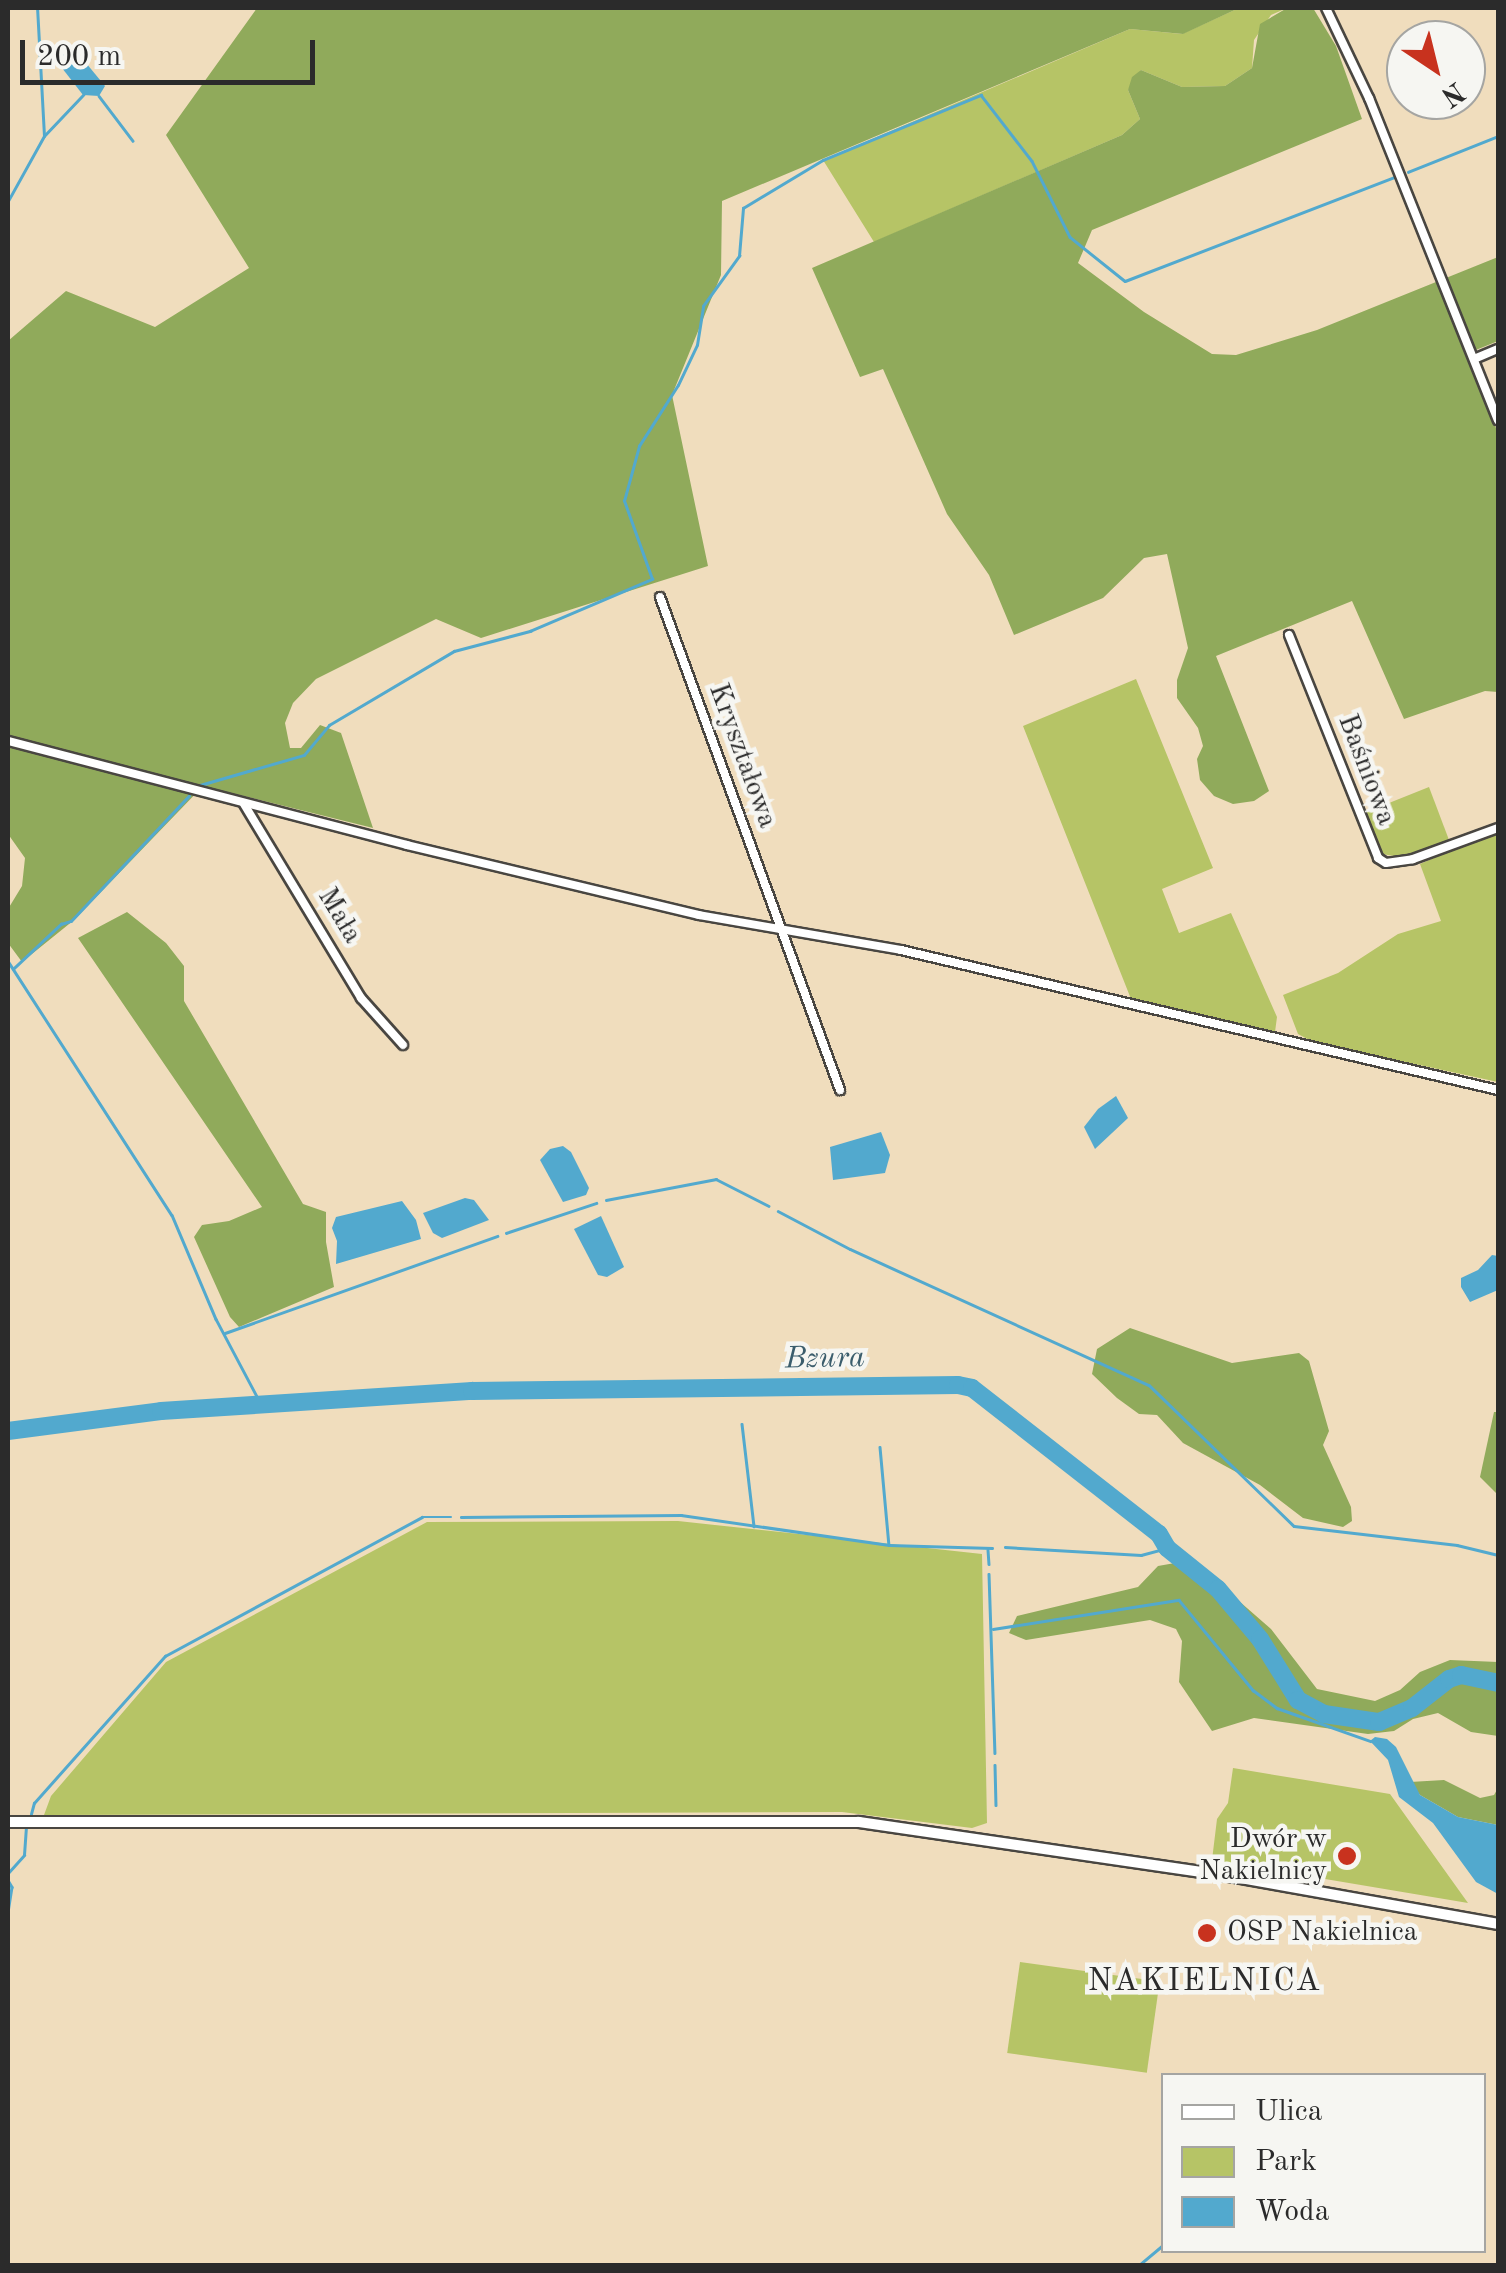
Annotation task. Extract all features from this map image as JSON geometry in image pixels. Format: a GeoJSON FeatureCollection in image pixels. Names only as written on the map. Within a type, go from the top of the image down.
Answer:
{"type":"FeatureCollection","features":[{"type":"Feature","properties":{"kind":"street"},"geometry":{"type":"LineString","coordinates":[[1326,8],[1369,98],[1498,420]]}},
{"type":"Feature","properties":{"kind":"street"},"geometry":{"type":"LineString","coordinates":[[1474,359],[1498,349]]}},
{"type":"Feature","properties":{"kind":"street","name":"Kryształowa"},"geometry":{"type":"LineString","coordinates":[[660,597],[840,1090]]}},
{"type":"Feature","properties":{"kind":"street","name":"Baśniowa"},"geometry":{"type":"LineString","coordinates":[[1289,636],[1378,858],[1386,862],[1413,858],[1498,828]]}},
{"type":"Feature","properties":{"kind":"street"},"geometry":{"type":"LineString","coordinates":[[8,741],[244,804],[680,910],[900,950],[1498,1090]]}},
{"type":"Feature","properties":{"kind":"street","name":"Mała"},"geometry":{"type":"LineString","coordinates":[[244,804],[361,998],[404,1045]]}},
{"type":"Feature","properties":{"kind":"street"},"geometry":{"type":"LineString","coordinates":[[8,1822],[859,1822],[1229,1876],[1498,1924]]}},
{"type":"Feature","properties":{"kind":"green space"},"geometry":{"type":"Polygon","coordinates":[[[257,8],[1239,8],[1183,34],[1130,29],[722,201],[721,275],[672,395],[708,566],[481,638],[436,619],[316,679],[293,703],[285,723],[290,748],[301,748],[320,725],[341,733],[373,828],[203,786],[74,920],[22,962],[8,943],[8,909],[22,886],[25,858],[8,834],[8,341],[66,291],[155,327],[249,268],[166,135],[257,8]]]}},
{"type":"Feature","properties":{"kind":"green space"},"geometry":{"type":"Polygon","coordinates":[[[1239,8],[1287,8],[1271,15],[1254,40],[1252,68],[1225,86],[1182,87],[1141,70],[1128,90],[1140,119],[1122,135],[874,242],[823,160],[1130,29],[1182,34],[1239,8]]]}},
{"type":"Feature","properties":{"kind":"green space"},"geometry":{"type":"Polygon","coordinates":[[[1287,8],[1313,8],[1336,46],[1362,119],[1092,230],[1078,263],[1144,312],[1212,354],[1236,355],[1317,330],[1498,257],[1498,341],[1466,354],[1498,433],[1498,692],[1485,691],[1404,719],[1352,601],[1216,656],[1269,791],[1254,801],[1233,804],[1214,796],[1200,780],[1197,759],[1203,746],[1198,728],[1177,698],[1177,680],[1188,648],[1167,554],[1144,558],[1103,598],[1014,635],[989,575],[947,514],[883,369],[860,377],[812,268],[1122,135],[1140,119],[1128,90],[1132,77],[1141,70],[1182,87],[1225,86],[1252,68],[1260,24],[1287,8]]]}},
{"type":"Feature","properties":{"kind":"green space"},"geometry":{"type":"Polygon","coordinates":[[[1136,679],[1213,868],[1162,889],[1179,933],[1231,913],[1277,1017],[1275,1032],[1131,999],[1023,726],[1136,679]]]}},
{"type":"Feature","properties":{"kind":"green space"},"geometry":{"type":"Polygon","coordinates":[[[1429,787],[1449,840],[1400,857],[1382,854],[1375,846],[1364,813],[1429,787]]]}},
{"type":"Feature","properties":{"kind":"green space"},"geometry":{"type":"Polygon","coordinates":[[[1498,833],[1498,1082],[1313,1042],[1298,1034],[1283,995],[1338,973],[1398,934],[1441,921],[1420,864],[1498,833]]]}},
{"type":"Feature","properties":{"kind":"green space"},"geometry":{"type":"Polygon","coordinates":[[[127,912],[166,943],[184,966],[184,1001],[303,1204],[326,1212],[326,1242],[334,1287],[239,1327],[230,1317],[194,1237],[202,1225],[229,1221],[262,1207],[78,938],[127,912]]]}},
{"type":"Feature","properties":{"kind":"green space"},"geometry":{"type":"Polygon","coordinates":[[[1130,1328],[1232,1363],[1299,1353],[1309,1361],[1329,1431],[1323,1445],[1351,1507],[1352,1521],[1343,1527],[1303,1518],[1260,1485],[1183,1443],[1157,1415],[1139,1414],[1117,1398],[1092,1374],[1097,1349],[1130,1328]]]}},
{"type":"Feature","properties":{"kind":"green space"},"geometry":{"type":"Polygon","coordinates":[[[1494,1412],[1498,1412],[1498,1495],[1480,1477],[1494,1412]]]}},
{"type":"Feature","properties":{"kind":"green space"},"geometry":{"type":"Polygon","coordinates":[[[678,1521],[982,1554],[987,1823],[972,1828],[842,1812],[44,1815],[51,1796],[166,1662],[427,1522],[678,1521]]]}},
{"type":"Feature","properties":{"kind":"green space"},"geometry":{"type":"Polygon","coordinates":[[[1192,1560],[1271,1629],[1317,1689],[1375,1701],[1400,1690],[1420,1672],[1450,1660],[1498,1662],[1498,1736],[1471,1732],[1438,1713],[1413,1719],[1394,1731],[1368,1734],[1254,1718],[1212,1731],[1179,1682],[1182,1641],[1176,1629],[1150,1620],[1026,1640],[1009,1633],[1017,1616],[1138,1587],[1158,1566],[1192,1560]]]}},
{"type":"Feature","properties":{"kind":"green space"},"geometry":{"type":"Polygon","coordinates":[[[1233,1768],[1390,1794],[1468,1903],[1212,1860],[1217,1819],[1228,1803],[1233,1768]]]}},
{"type":"Feature","properties":{"kind":"green space"},"geometry":{"type":"Polygon","coordinates":[[[1444,1780],[1480,1798],[1494,1795],[1498,1788],[1498,1825],[1458,1817],[1420,1795],[1410,1782],[1444,1780]]]}},
{"type":"Feature","properties":{"kind":"green space"},"geometry":{"type":"Polygon","coordinates":[[[1020,1962],[1160,1982],[1147,2073],[1007,2053],[1020,1962]]]}},
{"type":"Feature","properties":{"kind":"water"},"geometry":{"type":"Polygon","coordinates":[[[65,44],[72,46],[105,86],[99,96],[83,95],[55,59],[55,52],[65,44]]]}},
{"type":"Feature","properties":{"kind":"water"},"geometry":{"type":"Polygon","coordinates":[[[1116,1096],[1128,1118],[1095,1149],[1084,1127],[1098,1109],[1116,1096]]]}},
{"type":"Feature","properties":{"kind":"water"},"geometry":{"type":"Polygon","coordinates":[[[881,1132],[890,1155],[885,1173],[833,1180],[830,1147],[881,1132]]]}},
{"type":"Feature","properties":{"kind":"water"},"geometry":{"type":"Polygon","coordinates":[[[563,1146],[571,1152],[589,1188],[586,1195],[563,1202],[540,1160],[550,1149],[563,1146]]]}},
{"type":"Feature","properties":{"kind":"water"},"geometry":{"type":"Polygon","coordinates":[[[465,1198],[474,1200],[489,1220],[442,1238],[433,1233],[423,1213],[465,1198]]]}},
{"type":"Feature","properties":{"kind":"water"},"geometry":{"type":"Polygon","coordinates":[[[402,1201],[416,1220],[421,1239],[336,1264],[337,1241],[332,1228],[336,1217],[402,1201]]]}},
{"type":"Feature","properties":{"kind":"water"},"geometry":{"type":"Polygon","coordinates":[[[601,1216],[624,1267],[607,1277],[598,1275],[574,1229],[601,1216]]]}},
{"type":"Feature","properties":{"kind":"water"},"geometry":{"type":"Polygon","coordinates":[[[1492,1255],[1498,1256],[1498,1290],[1470,1302],[1461,1287],[1461,1278],[1478,1270],[1492,1255]]]}},
{"type":"Feature","properties":{"kind":"water"},"geometry":{"type":"Polygon","coordinates":[[[1375,1737],[1387,1739],[1396,1747],[1420,1795],[1458,1817],[1498,1825],[1498,1894],[1476,1882],[1433,1823],[1399,1797],[1388,1760],[1370,1741],[1375,1737]]]}},
{"type":"Feature","properties":{"kind":"waterway"},"geometry":{"type":"LineString","coordinates":[[8,201],[44,136],[37,8]]}},
{"type":"Feature","properties":{"kind":"waterway"},"geometry":{"type":"LineString","coordinates":[[44,136],[83,95]]}},
{"type":"Feature","properties":{"kind":"waterway"},"geometry":{"type":"LineString","coordinates":[[200,785],[304,755],[329,725],[454,651],[530,631],[652,579],[624,501],[639,446],[678,385],[697,345],[703,306],[739,256],[743,208],[823,160],[981,95],[1032,161],[1070,237],[1125,281],[1394,177]]}},
{"type":"Feature","properties":{"kind":"waterway"},"geometry":{"type":"LineString","coordinates":[[99,96],[133,141]]}},
{"type":"Feature","properties":{"kind":"waterway"},"geometry":{"type":"LineString","coordinates":[[1408,172],[1498,136]]}},
{"type":"Feature","properties":{"kind":"waterway"},"geometry":{"type":"LineString","coordinates":[[13,969],[61,924],[71,921],[189,796]]}},
{"type":"Feature","properties":{"kind":"waterway"},"geometry":{"type":"LineString","coordinates":[[8,961],[172,1215],[216,1319],[262,1406]]}},
{"type":"Feature","properties":{"kind":"waterway"},"geometry":{"type":"LineString","coordinates":[[606,1200],[716,1179],[769,1206]]}},
{"type":"Feature","properties":{"kind":"waterway"},"geometry":{"type":"LineString","coordinates":[[506,1233],[596,1203]]}},
{"type":"Feature","properties":{"kind":"waterway"},"geometry":{"type":"LineString","coordinates":[[778,1211],[850,1249],[1149,1385],[1294,1526],[1457,1545],[1498,1555]]}},
{"type":"Feature","properties":{"kind":"waterway"},"geometry":{"type":"LineString","coordinates":[[225,1333],[497,1236]]}},
{"type":"Feature","properties":{"kind":"waterway","name":"Bzura"},"geometry":{"type":"LineString","coordinates":[[8,1431],[161,1411],[472,1391],[958,1385],[972,1388],[1159,1534],[1167,1548],[1218,1589],[1260,1639],[1298,1700],[1324,1714],[1379,1722],[1412,1708],[1449,1679],[1461,1675],[1498,1683]]}},
{"type":"Feature","properties":{"kind":"waterway"},"geometry":{"type":"LineString","coordinates":[[742,1424],[754,1526]]}},
{"type":"Feature","properties":{"kind":"waterway"},"geometry":{"type":"LineString","coordinates":[[880,1447],[889,1545]]}},
{"type":"Feature","properties":{"kind":"waterway"},"geometry":{"type":"LineString","coordinates":[[461,1517],[681,1515],[889,1545],[992,1548]]}},
{"type":"Feature","properties":{"kind":"waterway"},"geometry":{"type":"LineString","coordinates":[[31,1814],[34,1803],[165,1656],[422,1517],[451,1517]]}},
{"type":"Feature","properties":{"kind":"waterway"},"geometry":{"type":"LineString","coordinates":[[1005,1547],[1141,1555],[1167,1548]]}},
{"type":"Feature","properties":{"kind":"waterway"},"geometry":{"type":"LineString","coordinates":[[988,1550],[989,1564]]}},
{"type":"Feature","properties":{"kind":"waterway"},"geometry":{"type":"LineString","coordinates":[[989,1574],[995,1753]]}},
{"type":"Feature","properties":{"kind":"waterway"},"geometry":{"type":"LineString","coordinates":[[993,1629],[1179,1600],[1253,1690],[1277,1708],[1370,1741]]}},
{"type":"Feature","properties":{"kind":"waterway"},"geometry":{"type":"LineString","coordinates":[[995,1765],[996,1805]]}},
{"type":"Feature","properties":{"kind":"waterway"},"geometry":{"type":"LineString","coordinates":[[8,1873],[24,1855],[26,1829]]}},
{"type":"Feature","properties":{"kind":"waterway"},"geometry":{"type":"LineString","coordinates":[[8,1880],[12,1887],[8,1912]]}},
{"type":"Feature","properties":{"kind":"waterway"},"geometry":{"type":"LineString","coordinates":[[1138,2266],[1161,2247]]}},
{"type":"Feature","properties":{"kind":"place","name":"Dwór w Nakielnicy"},"geometry":{"type":"Point","coordinates":[1347,1856]}},
{"type":"Feature","properties":{"kind":"place","name":"OSP Nakielnica"},"geometry":{"type":"Point","coordinates":[1207,1933]}},
{"type":"Feature","properties":{"kind":"district","name":"NAKIELNICA"},"geometry":{"type":"Point","coordinates":[1205,1982]}}]}
